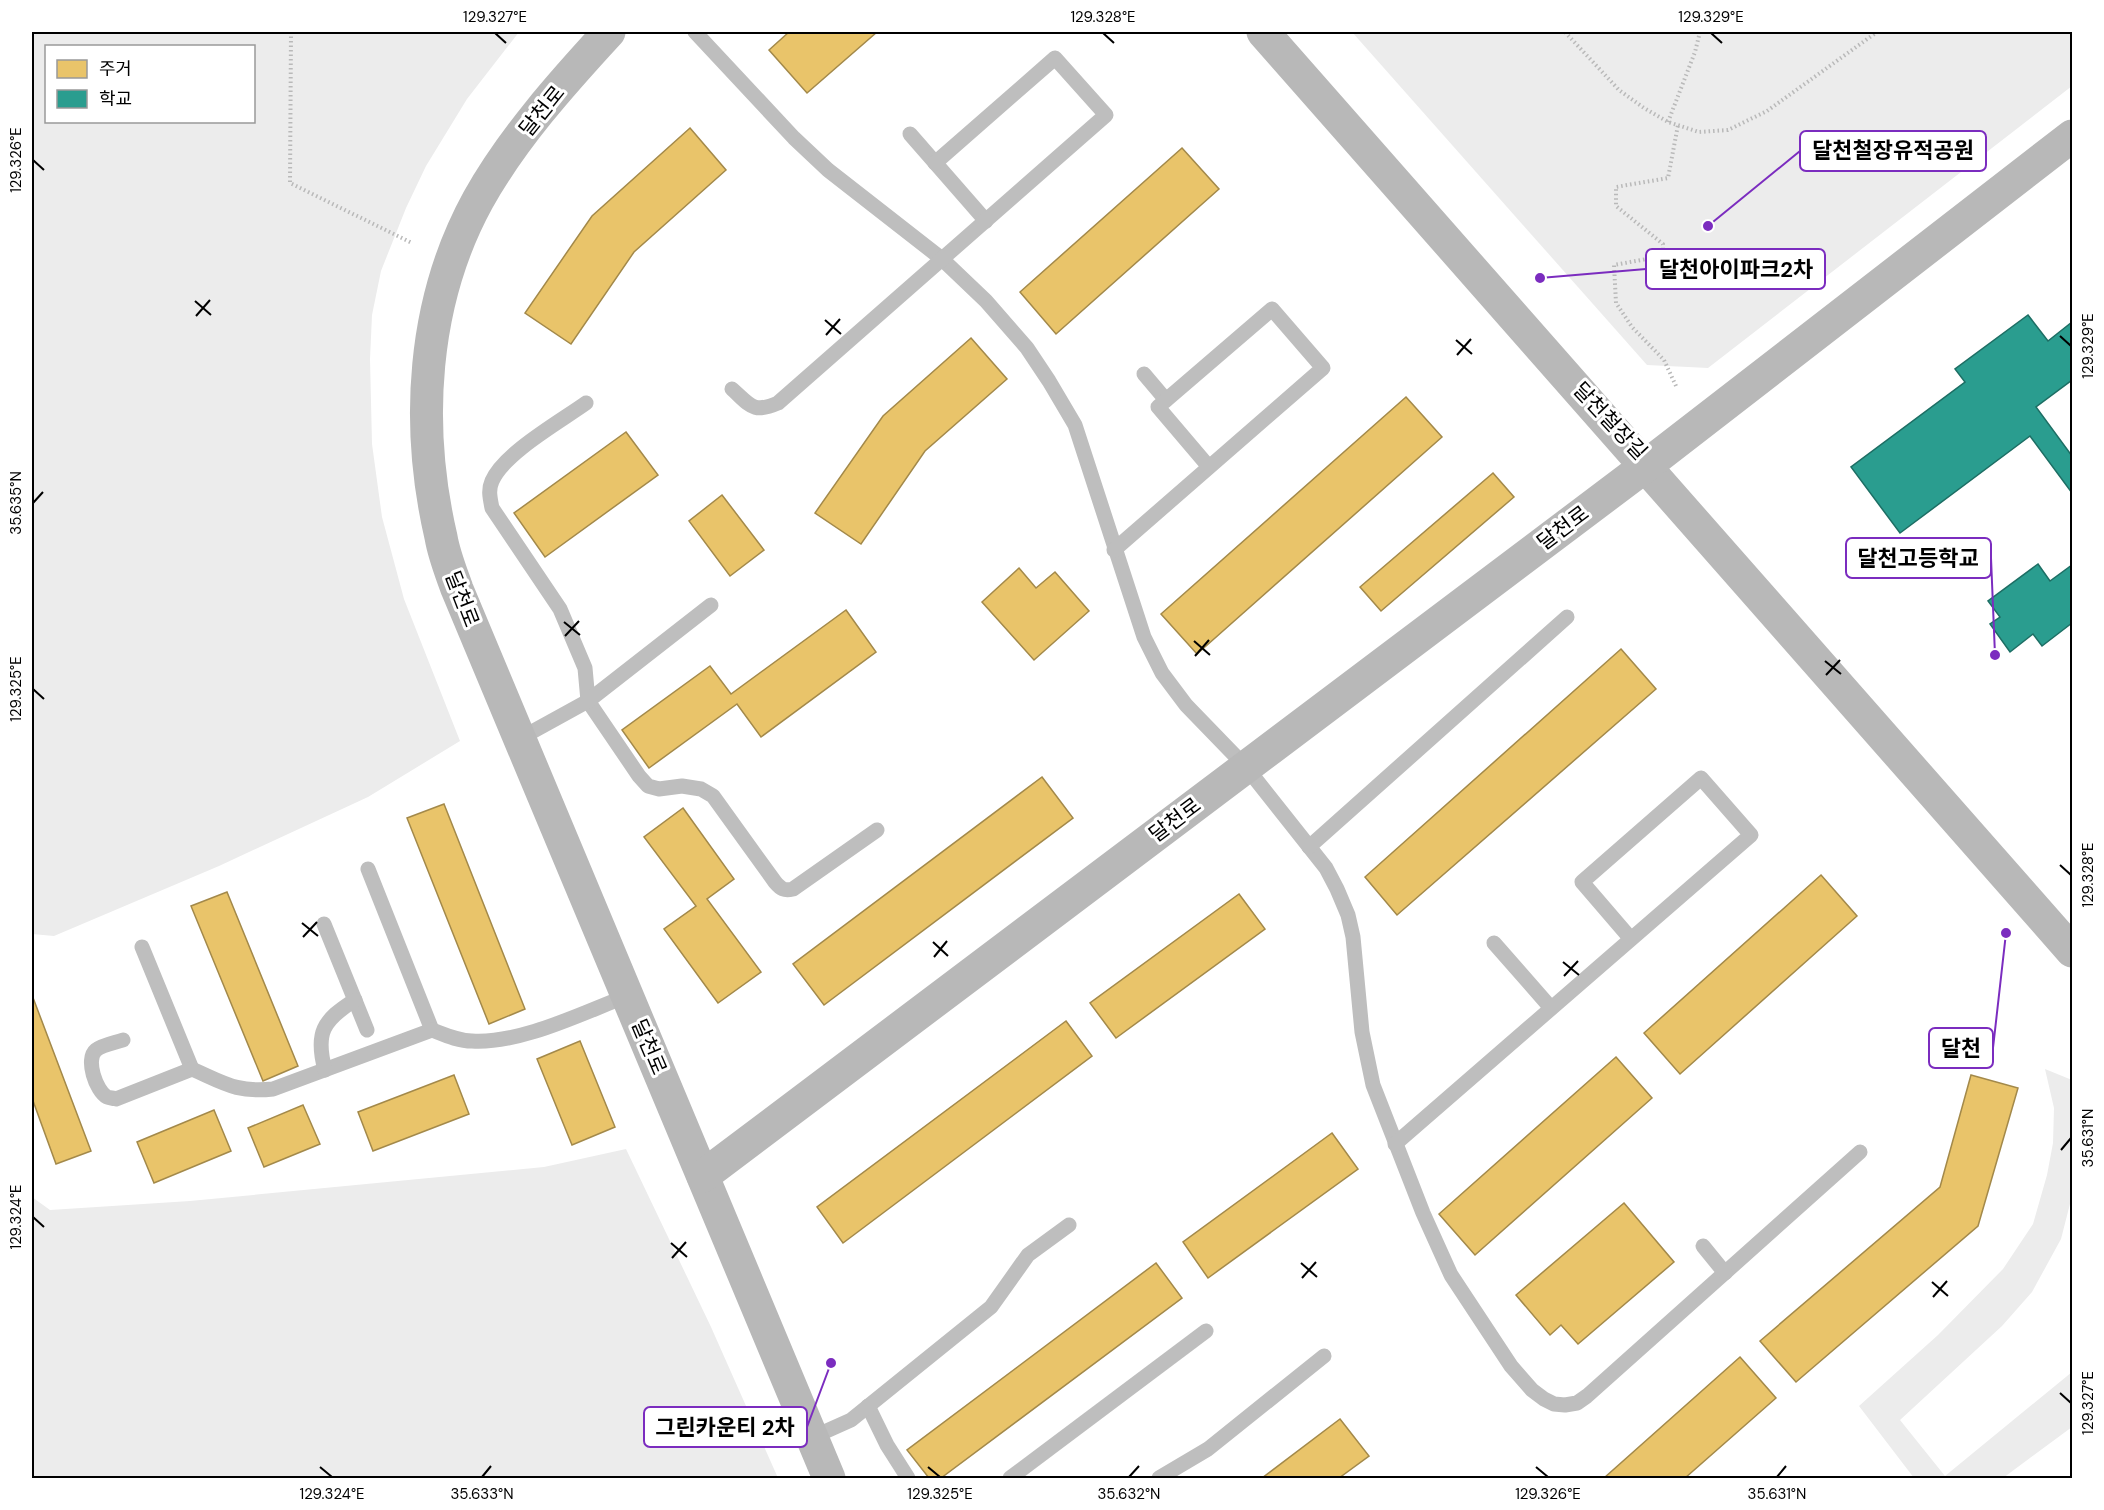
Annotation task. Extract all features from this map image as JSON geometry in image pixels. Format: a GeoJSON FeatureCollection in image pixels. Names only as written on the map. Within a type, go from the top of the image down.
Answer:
{"type":"FeatureCollection","features":[{"type":"Feature","properties":{"kind":"street","name":"달천로"},"geometry":{"type":"LineString","coordinates":[[609,32],[543,108],[508,153],[478,200],[460,237],[446,274],[433,326],[428,378],[431,478],[441,538],[457,589],[830,1479]]}},
{"type":"Feature","properties":{"kind":"street","name":"달천철장길"},"geometry":{"type":"LineString","coordinates":[[1263,32],[1647,465],[2073,136]]}},
{"type":"Feature","properties":{"kind":"street","name":"달천로"},"geometry":{"type":"LineString","coordinates":[[703,1176],[1647,465]]}},
{"type":"Feature","properties":{"kind":"street"},"geometry":{"type":"LineString","coordinates":[[1647,465],[2073,951]]}},
{"type":"Feature","properties":{"kind":"lane"},"geometry":{"type":"LineString","coordinates":[[695,32],[794,138],[828,170],[942,259],[993,308],[1027,348],[1049,381],[1075,425],[1144,637],[1162,673],[1186,705],[1246,766],[1326,868],[1337,889],[1348,915],[1353,937],[1365,1048],[1373,1084],[1395,1144],[1434,1240],[1451,1275],[1520,1378],[1532,1390],[1554,1404],[1565,1405],[1587,1396],[1860,1152]]}},
{"type":"Feature","properties":{"kind":"lane"},"geometry":{"type":"LineString","coordinates":[[732,388],[751,406],[764,409],[778,403],[1106,115],[1055,57],[935,163]]}},
{"type":"Feature","properties":{"kind":"lane"},"geometry":{"type":"LineString","coordinates":[[910,134],[986,221]]}},
{"type":"Feature","properties":{"kind":"lane"},"geometry":{"type":"LineString","coordinates":[[1114,550],[1323,369],[1272,309],[1158,407],[1209,467]]}},
{"type":"Feature","properties":{"kind":"lane"},"geometry":{"type":"LineString","coordinates":[[1144,374],[1166,400]]}},
{"type":"Feature","properties":{"kind":"lane"},"geometry":{"type":"LineString","coordinates":[[586,403],[511,456],[492,481],[489,495],[492,508],[560,609],[585,668],[588,701],[648,786],[659,789],[682,786],[702,789],[712,796],[780,888],[793,889],[877,830]]}},
{"type":"Feature","properties":{"kind":"lane"},"geometry":{"type":"LineString","coordinates":[[519,739],[588,701],[711,605]]}},
{"type":"Feature","properties":{"kind":"lane"},"geometry":{"type":"LineString","coordinates":[[1308,847],[1568,617]]}},
{"type":"Feature","properties":{"kind":"lane"},"geometry":{"type":"LineString","coordinates":[[1395,1144],[1751,835],[1701,777],[1582,882],[1631,939]]}},
{"type":"Feature","properties":{"kind":"lane"},"geometry":{"type":"LineString","coordinates":[[368,869],[432,1030]]}},
{"type":"Feature","properties":{"kind":"lane"},"geometry":{"type":"LineString","coordinates":[[324,924],[367,1030]]}},
{"type":"Feature","properties":{"kind":"lane"},"geometry":{"type":"LineString","coordinates":[[1494,943],[1551,1008]]}},
{"type":"Feature","properties":{"kind":"lane"},"geometry":{"type":"LineString","coordinates":[[142,947],[192,1069],[236,1088],[252,1092],[273,1089],[432,1030],[452,1038],[471,1041],[522,1035],[627,996]]}},
{"type":"Feature","properties":{"kind":"lane"},"geometry":{"type":"LineString","coordinates":[[325,1070],[320,1052],[320,1041],[324,1029],[339,1010],[355,1000]]}},
{"type":"Feature","properties":{"kind":"lane"},"geometry":{"type":"LineString","coordinates":[[123,1040],[97,1049],[90,1062],[99,1089],[106,1096],[116,1099],[192,1069]]}},
{"type":"Feature","properties":{"kind":"lane"},"geometry":{"type":"LineString","coordinates":[[813,1437],[851,1420],[990,1307],[1028,1255],[1068,1225]]}},
{"type":"Feature","properties":{"kind":"lane"},"geometry":{"type":"LineString","coordinates":[[1702,1246],[1725,1273]]}},
{"type":"Feature","properties":{"kind":"lane"},"geometry":{"type":"LineString","coordinates":[[1010,1479],[1206,1331]]}},
{"type":"Feature","properties":{"kind":"lane"},"geometry":{"type":"LineString","coordinates":[[1159,1479],[1208,1449],[1324,1356]]}},
{"type":"Feature","properties":{"kind":"lane"},"geometry":{"type":"LineString","coordinates":[[868,1406],[887,1445],[908,1479]]}},
{"type":"Feature","properties":{"kind":"path"},"geometry":{"type":"LineString","coordinates":[[291,32],[290,183],[412,243]]}},
{"type":"Feature","properties":{"kind":"path"},"geometry":{"type":"LineString","coordinates":[[1565,32],[1619,90],[1668,122],[1699,132],[1728,130],[1767,111],[1877,32]]}},
{"type":"Feature","properties":{"kind":"path"},"geometry":{"type":"LineString","coordinates":[[1668,122],[1695,52],[1700,32]]}},
{"type":"Feature","properties":{"kind":"path"},"geometry":{"type":"LineString","coordinates":[[1676,386],[1664,360],[1632,327],[1616,303],[1614,265],[1663,256],[1663,244],[1616,206],[1616,187],[1668,178],[1678,125]]}},
{"type":"Feature","properties":{"kind":"shaded area"},"geometry":{"type":"Polygon","coordinates":[[[32,32],[519,32],[467,99],[426,166],[406,208],[381,271],[372,315],[370,359],[372,444],[382,517],[404,599],[460,741],[368,797],[219,866],[54,936],[32,934],[32,32]]]}},
{"type":"Feature","properties":{"kind":"shaded area"},"geometry":{"type":"Polygon","coordinates":[[[1352,32],[2072,32],[2072,86],[1708,368],[1647,365],[1352,32]]]}},
{"type":"Feature","properties":{"kind":"shaded area"},"geometry":{"type":"Polygon","coordinates":[[[2045,1069],[2072,1080],[2072,1196],[2061,1239],[2032,1292],[2002,1326],[1900,1420],[1945,1476],[2072,1372],[2072,1427],[2003,1478],[1914,1478],[1859,1406],[1938,1335],[2003,1269],[2033,1224],[2047,1175],[2053,1143],[2054,1108],[2045,1069]]]}},
{"type":"Feature","properties":{"kind":"shaded area"},"geometry":{"type":"Polygon","coordinates":[[[626,1149],[711,1327],[778,1478],[32,1478],[32,1197],[50,1210],[190,1201],[544,1167],[626,1149]]]}},
{"type":"Feature","properties":{"kind":"building: 주거"},"geometry":{"type":"Polygon","coordinates":[[[789,32],[877,32],[807,93],[769,50],[789,32]]]}},
{"type":"Feature","properties":{"kind":"building: 주거"},"geometry":{"type":"Polygon","coordinates":[[[690,128],[726,170],[634,252],[571,344],[525,313],[592,216],[690,128]]]}},
{"type":"Feature","properties":{"kind":"building: 주거"},"geometry":{"type":"Polygon","coordinates":[[[1182,148],[1219,189],[1056,334],[1020,292],[1182,148]]]}},
{"type":"Feature","properties":{"kind":"building: 주거"},"geometry":{"type":"Polygon","coordinates":[[[971,338],[1007,379],[925,451],[861,544],[815,513],[883,416],[971,338]]]}},
{"type":"Feature","properties":{"kind":"building: 주거"},"geometry":{"type":"Polygon","coordinates":[[[1406,397],[1442,437],[1197,654],[1161,614],[1406,397]]]}},
{"type":"Feature","properties":{"kind":"building: 주거"},"geometry":{"type":"Polygon","coordinates":[[[626,432],[658,475],[545,557],[514,513],[626,432]]]}},
{"type":"Feature","properties":{"kind":"building: 주거"},"geometry":{"type":"Polygon","coordinates":[[[1493,473],[1514,497],[1381,611],[1360,587],[1493,473]]]}},
{"type":"Feature","properties":{"kind":"building: 주거"},"geometry":{"type":"Polygon","coordinates":[[[722,495],[764,550],[730,576],[689,521],[722,495]]]}},
{"type":"Feature","properties":{"kind":"building: 주거"},"geometry":{"type":"Polygon","coordinates":[[[1019,568],[1036,588],[1055,572],[1089,611],[1034,660],[982,602],[1019,568]]]}},
{"type":"Feature","properties":{"kind":"building: 주거"},"geometry":{"type":"Polygon","coordinates":[[[846,610],[876,652],[761,737],[737,704],[649,768],[622,730],[710,666],[731,694],[846,610]]]}},
{"type":"Feature","properties":{"kind":"building: 주거"},"geometry":{"type":"Polygon","coordinates":[[[1621,649],[1656,689],[1397,915],[1365,877],[1621,649]]]}},
{"type":"Feature","properties":{"kind":"building: 주거"},"geometry":{"type":"Polygon","coordinates":[[[1042,777],[1073,818],[824,1005],[793,964],[1042,777]]]}},
{"type":"Feature","properties":{"kind":"building: 주거"},"geometry":{"type":"Polygon","coordinates":[[[444,804],[525,1009],[489,1024],[407,818],[444,804]]]}},
{"type":"Feature","properties":{"kind":"building: 주거"},"geometry":{"type":"Polygon","coordinates":[[[683,808],[734,879],[707,899],[761,972],[718,1003],[664,929],[696,906],[644,837],[683,808]]]}},
{"type":"Feature","properties":{"kind":"building: 주거"},"geometry":{"type":"Polygon","coordinates":[[[1821,875],[1857,916],[1680,1074],[1644,1033],[1821,875]]]}},
{"type":"Feature","properties":{"kind":"building: 주거"},"geometry":{"type":"Polygon","coordinates":[[[227,892],[298,1066],[263,1081],[191,906],[227,892]]]}},
{"type":"Feature","properties":{"kind":"building: 주거"},"geometry":{"type":"Polygon","coordinates":[[[1239,894],[1265,929],[1116,1038],[1090,1003],[1239,894]]]}},
{"type":"Feature","properties":{"kind":"building: 주거"},"geometry":{"type":"Polygon","coordinates":[[[32,995],[91,1151],[56,1164],[32,1098],[32,995]]]}},
{"type":"Feature","properties":{"kind":"building: 주거"},"geometry":{"type":"Polygon","coordinates":[[[1066,1021],[1092,1056],[843,1243],[817,1207],[1066,1021]]]}},
{"type":"Feature","properties":{"kind":"building: 주거"},"geometry":{"type":"Polygon","coordinates":[[[580,1041],[615,1127],[572,1145],[537,1059],[580,1041]]]}},
{"type":"Feature","properties":{"kind":"building: 주거"},"geometry":{"type":"Polygon","coordinates":[[[1616,1057],[1652,1098],[1475,1255],[1439,1214],[1616,1057]]]}},
{"type":"Feature","properties":{"kind":"building: 주거"},"geometry":{"type":"Polygon","coordinates":[[[454,1075],[469,1114],[373,1151],[358,1112],[454,1075]]]}},
{"type":"Feature","properties":{"kind":"building: 주거"},"geometry":{"type":"Polygon","coordinates":[[[1971,1075],[2018,1088],[1978,1226],[1796,1382],[1760,1341],[1940,1187],[1971,1075]]]}},
{"type":"Feature","properties":{"kind":"building: 주거"},"geometry":{"type":"Polygon","coordinates":[[[303,1105],[320,1144],[264,1167],[248,1128],[303,1105]]]}},
{"type":"Feature","properties":{"kind":"building: 주거"},"geometry":{"type":"Polygon","coordinates":[[[214,1110],[231,1151],[154,1183],[137,1142],[214,1110]]]}},
{"type":"Feature","properties":{"kind":"building: 주거"},"geometry":{"type":"Polygon","coordinates":[[[1332,1133],[1358,1169],[1208,1278],[1183,1242],[1332,1133]]]}},
{"type":"Feature","properties":{"kind":"building: 주거"},"geometry":{"type":"Polygon","coordinates":[[[1624,1203],[1674,1262],[1578,1344],[1561,1325],[1550,1335],[1516,1295],[1624,1203]]]}},
{"type":"Feature","properties":{"kind":"building: 주거"},"geometry":{"type":"Polygon","coordinates":[[[1156,1263],[1182,1298],[941,1478],[929,1478],[907,1450],[1156,1263]]]}},
{"type":"Feature","properties":{"kind":"building: 주거"},"geometry":{"type":"Polygon","coordinates":[[[1740,1357],[1776,1398],[1685,1478],[1604,1478],[1740,1357]]]}},
{"type":"Feature","properties":{"kind":"building: 주거"},"geometry":{"type":"Polygon","coordinates":[[[1340,1419],[1369,1456],[1339,1478],[1262,1478],[1340,1419]]]}},
{"type":"Feature","properties":{"kind":"building: 학교"},"geometry":{"type":"Polygon","coordinates":[[[2028,315],[2048,341],[2072,322],[2072,380],[2036,407],[2072,456],[2072,493],[2030,436],[1900,533],[1851,467],[1965,382],[1955,369],[2028,315]]]}},
{"type":"Feature","properties":{"kind":"building: 학교"},"geometry":{"type":"Polygon","coordinates":[[[2038,564],[2050,581],[2072,565],[2072,623],[2042,646],[2033,634],[2010,652],[1990,624],[2000,617],[1988,601],[2038,564]]]}},
{"type":"Feature","properties":{"kind":"place","name":"달천철장유적공원"},"geometry":{"type":"Point","coordinates":[1708,226]}},
{"type":"Feature","properties":{"kind":"place","name":"달천아이파크2차"},"geometry":{"type":"Point","coordinates":[1540,278]}},
{"type":"Feature","properties":{"kind":"place","name":"달천고등학교"},"geometry":{"type":"Point","coordinates":[1995,655]}},
{"type":"Feature","properties":{"kind":"place","name":"달천"},"geometry":{"type":"Point","coordinates":[2006,933]}},
{"type":"Feature","properties":{"kind":"place","name":"그린카운티 2차"},"geometry":{"type":"Point","coordinates":[831,1363]}}]}
